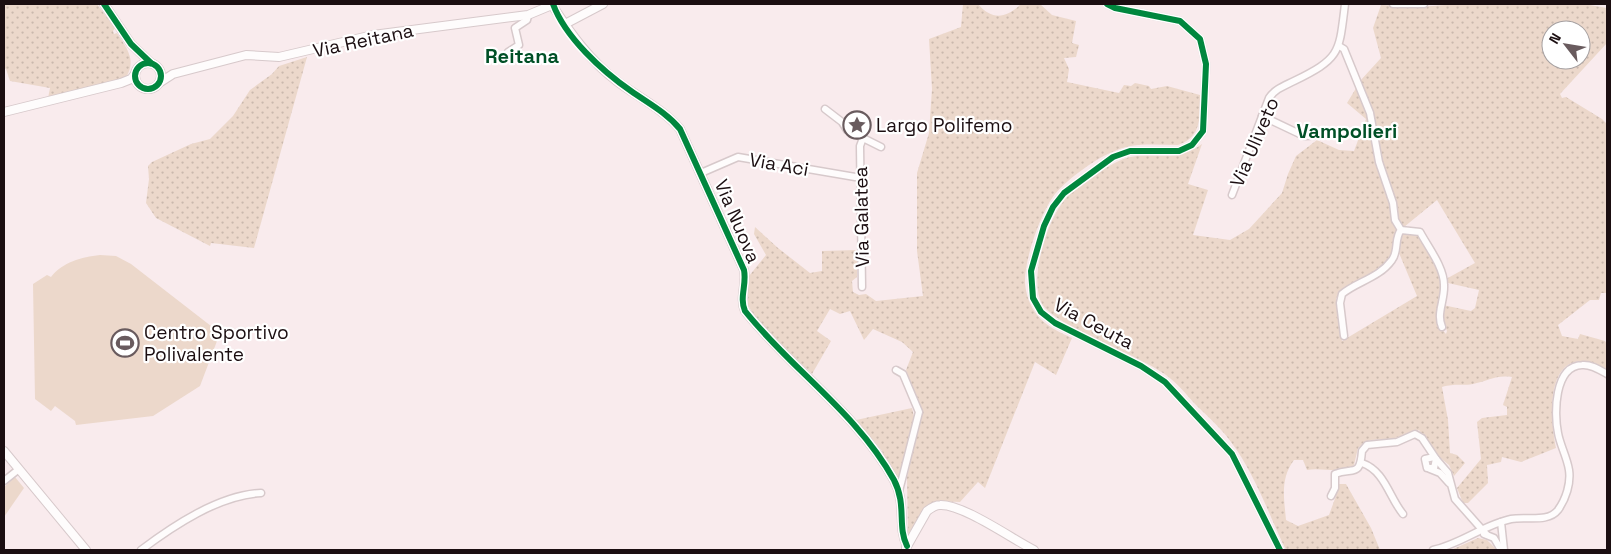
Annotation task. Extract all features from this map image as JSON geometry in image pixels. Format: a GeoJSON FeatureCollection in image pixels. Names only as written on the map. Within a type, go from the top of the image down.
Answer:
{"type":"FeatureCollection","features":[{"type":"Feature","properties":{"kind":"street"},"geometry":{"type":"LineString","coordinates":[[104,4],[131,44],[161,73],[159,83],[153,88],[121,83]]}},
{"type":"Feature","properties":{"kind":"street","name":"Via Nuova"},"geometry":{"type":"LineString","coordinates":[[552,4],[585,51],[604,71],[676,124],[691,148],[744,270],[742,300],[745,311],[872,443],[899,491],[907,548]]}},
{"type":"Feature","properties":{"kind":"street","name":"Via Reitana"},"geometry":{"type":"LineString","coordinates":[[159,83],[173,74],[246,55],[279,57],[373,35],[528,15],[552,4]]}},
{"type":"Feature","properties":{"kind":"street"},"geometry":{"type":"LineString","coordinates":[[565,24],[603,4]]}},
{"type":"Feature","properties":{"kind":"street","name":"Via Ceuta"},"geometry":{"type":"LineString","coordinates":[[1107,4],[1115,8],[1180,21],[1200,39],[1206,64],[1203,131],[1192,145],[1179,150],[1141,150],[1121,154],[1103,163],[1064,193],[1053,207],[1044,226],[1031,271],[1033,298],[1041,312],[1055,323],[1149,370],[1178,395],[1232,454],[1280,550]]}},
{"type":"Feature","properties":{"kind":"street"},"geometry":{"type":"LineString","coordinates":[[1345,4],[1339,46],[1344,50],[1370,113],[1379,162],[1393,203],[1395,220],[1401,230]]}},
{"type":"Feature","properties":{"kind":"street"},"geometry":{"type":"LineString","coordinates":[[1393,4],[1424,4]]}},
{"type":"Feature","properties":{"kind":"street"},"geometry":{"type":"LineString","coordinates":[[508,52],[519,46],[515,28],[527,20],[528,15]]}},
{"type":"Feature","properties":{"kind":"street"},"geometry":{"type":"LineString","coordinates":[[131,44],[135,57],[136,81],[141,87]]}},
{"type":"Feature","properties":{"kind":"street","name":"Via Uliveto"},"geometry":{"type":"LineString","coordinates":[[1232,195],[1269,98],[1276,90],[1318,69],[1329,60],[1339,46]]}},
{"type":"Feature","properties":{"kind":"street"},"geometry":{"type":"LineString","coordinates":[[4,112],[121,83],[131,79],[142,65],[154,65],[173,74]]}},
{"type":"Feature","properties":{"kind":"street"},"geometry":{"type":"LineString","coordinates":[[825,109],[842,122],[847,130],[882,147]]}},
{"type":"Feature","properties":{"kind":"street"},"geometry":{"type":"LineString","coordinates":[[1262,116],[1304,136],[1326,135]]}},
{"type":"Feature","properties":{"kind":"street","name":"Via Galatea"},"geometry":{"type":"LineString","coordinates":[[862,287],[860,146],[863,138]]}},
{"type":"Feature","properties":{"kind":"street","name":"Via Aci"},"geometry":{"type":"LineString","coordinates":[[701,173],[738,157],[860,178]]}},
{"type":"Feature","properties":{"kind":"street"},"geometry":{"type":"LineString","coordinates":[[1401,230],[1420,232],[1443,277],[1444,288],[1440,316],[1442,327]]}},
{"type":"Feature","properties":{"kind":"street"},"geometry":{"type":"LineString","coordinates":[[1344,336],[1340,303],[1342,294],[1375,276],[1386,267],[1397,251],[1401,230]]}},
{"type":"Feature","properties":{"kind":"street"},"geometry":{"type":"LineString","coordinates":[[1433,550],[1484,531],[1494,524],[1518,518],[1546,518],[1557,511],[1567,491],[1569,481],[1569,470],[1558,433],[1556,405],[1559,388],[1564,378],[1576,366],[1589,366],[1607,374]]}},
{"type":"Feature","properties":{"kind":"street"},"geometry":{"type":"LineString","coordinates":[[896,370],[903,374],[919,412],[899,491]]}},
{"type":"Feature","properties":{"kind":"street"},"geometry":{"type":"LineString","coordinates":[[1331,496],[1335,488],[1335,474],[1354,471],[1362,463],[1362,451],[1367,445],[1397,442],[1415,434],[1422,438],[1435,458],[1445,468],[1455,499],[1484,531],[1498,541]]}},
{"type":"Feature","properties":{"kind":"street"},"geometry":{"type":"LineString","coordinates":[[1424,442],[1425,466],[1440,473],[1450,484]]}},
{"type":"Feature","properties":{"kind":"street"},"geometry":{"type":"LineString","coordinates":[[4,452],[86,550]]}},
{"type":"Feature","properties":{"kind":"street"},"geometry":{"type":"LineString","coordinates":[[1425,459],[1435,458]]}},
{"type":"Feature","properties":{"kind":"street"},"geometry":{"type":"LineString","coordinates":[[1430,469],[1436,466],[1435,458]]}},
{"type":"Feature","properties":{"kind":"street"},"geometry":{"type":"LineString","coordinates":[[1362,463],[1372,468],[1388,487],[1403,514]]}},
{"type":"Feature","properties":{"kind":"street"},"geometry":{"type":"LineString","coordinates":[[4,482],[19,470]]}},
{"type":"Feature","properties":{"kind":"street"},"geometry":{"type":"LineString","coordinates":[[141,550],[189,518],[230,500],[261,493]]}},
{"type":"Feature","properties":{"kind":"street"},"geometry":{"type":"LineString","coordinates":[[907,548],[927,511],[932,507],[942,505],[966,513],[1034,550]]}},
{"type":"Feature","properties":{"kind":"street"},"geometry":{"type":"LineString","coordinates":[[1501,522],[1503,550]]}},
{"type":"Feature","properties":{"kind":"street"},"geometry":{"type":"LineString","coordinates":[[1494,524],[1492,532],[1503,550]]}},
{"type":"Feature","properties":{"kind":"shaded area"},"geometry":{"type":"Polygon","coordinates":[[[4,4],[97,4],[115,28],[114,34],[117,33],[125,45],[131,61],[129,73],[125,79],[48,98],[50,88],[10,81],[4,68],[4,4]]]}},
{"type":"Feature","properties":{"kind":"shaded area"},"geometry":{"type":"Polygon","coordinates":[[[963,4],[978,4],[989,13],[1000,16],[1016,9],[1021,4],[1040,4],[1052,15],[1076,21],[1072,43],[1079,45],[1076,57],[1064,58],[1069,69],[1067,82],[1119,93],[1124,85],[1131,86],[1135,83],[1149,86],[1151,89],[1167,86],[1200,95],[1199,118],[1196,131],[1186,141],[1178,145],[1154,144],[1124,147],[1084,169],[1055,194],[1044,212],[1034,237],[1027,262],[1025,283],[1027,296],[1035,312],[1044,322],[1072,338],[1056,375],[1035,362],[985,488],[978,482],[960,502],[938,502],[927,506],[908,534],[907,477],[922,412],[906,370],[913,352],[902,342],[873,329],[864,340],[850,311],[840,314],[830,309],[817,331],[831,341],[812,374],[757,320],[747,302],[747,295],[749,276],[766,255],[754,234],[755,227],[810,273],[822,271],[822,251],[857,250],[857,277],[852,281],[853,292],[859,295],[866,294],[876,301],[923,296],[917,251],[917,173],[929,133],[932,89],[929,39],[961,27],[963,4]]]}},
{"type":"Feature","properties":{"kind":"shaded area"},"geometry":{"type":"Polygon","coordinates":[[[1458,4],[1584,4],[1607,8],[1607,43],[1591,60],[1591,20],[1541,20],[1541,70],[1582,70],[1560,94],[1562,98],[1566,97],[1607,124],[1607,293],[1601,293],[1599,300],[1590,300],[1558,325],[1562,336],[1578,339],[1580,334],[1605,341],[1607,344],[1607,369],[1585,361],[1572,363],[1562,370],[1556,381],[1553,394],[1552,409],[1556,448],[1521,462],[1502,457],[1501,462],[1487,465],[1488,483],[1468,503],[1463,503],[1457,488],[1481,459],[1477,422],[1482,418],[1507,415],[1507,407],[1503,405],[1512,377],[1501,377],[1473,384],[1442,387],[1448,420],[1450,453],[1457,455],[1465,463],[1454,476],[1449,465],[1433,452],[1419,430],[1392,439],[1370,440],[1364,443],[1358,448],[1354,465],[1343,470],[1307,470],[1303,460],[1294,460],[1287,474],[1284,488],[1286,520],[1298,526],[1329,515],[1336,496],[1337,484],[1346,484],[1371,528],[1380,550],[1286,550],[1247,467],[1240,454],[1223,432],[1166,375],[1063,322],[1050,313],[1042,304],[1038,293],[1039,263],[1042,247],[1061,204],[1069,195],[1098,173],[1130,157],[1183,154],[1202,144],[1188,184],[1208,190],[1193,235],[1230,240],[1249,229],[1282,193],[1296,156],[1317,140],[1339,150],[1354,151],[1366,119],[1347,103],[1358,85],[1392,209],[1396,233],[1395,245],[1387,262],[1375,273],[1339,292],[1336,299],[1342,341],[1417,296],[1399,253],[1401,235],[1408,232],[1418,233],[1440,272],[1443,286],[1438,319],[1446,334],[1447,331],[1441,317],[1443,305],[1471,311],[1475,308],[1479,290],[1448,283],[1446,279],[1475,263],[1437,200],[1404,227],[1400,226],[1381,160],[1371,111],[1360,81],[1381,58],[1373,28],[1381,5],[1419,7],[1458,4]]]}},
{"type":"Feature","properties":{"kind":"shaded area"},"geometry":{"type":"Polygon","coordinates":[[[307,57],[254,248],[211,243],[210,246],[156,218],[146,203],[149,179],[148,166],[152,162],[191,144],[210,139],[233,116],[250,90],[272,74],[279,66],[307,57]]]}},
{"type":"Feature","properties":{"kind":"shaded area","name":"Centro Sportivo Polivalente"},"geometry":{"type":"Polygon","coordinates":[[[100,255],[116,256],[131,264],[220,333],[200,386],[153,416],[76,425],[75,421],[55,406],[51,411],[35,399],[33,284],[47,275],[51,277],[73,261],[100,255]]]}},
{"type":"Feature","properties":{"kind":"shaded area"},"geometry":{"type":"Polygon","coordinates":[[[912,408],[915,421],[899,479],[886,463],[882,451],[856,420],[912,408]]]}},
{"type":"Feature","properties":{"kind":"shaded area"},"geometry":{"type":"Polygon","coordinates":[[[15,477],[24,488],[4,517],[4,487],[15,477]]]}},
{"type":"Feature","properties":{"kind":"shaded area"},"geometry":{"type":"Polygon","coordinates":[[[1478,538],[1487,540],[1497,550],[1451,550],[1478,538]]]}},
{"type":"Feature","properties":{"kind":"cycle path"},"geometry":{"type":"LineString","coordinates":[[104,4],[131,44],[151,63]]}},
{"type":"Feature","properties":{"kind":"cycle path"},"geometry":{"type":"LineString","coordinates":[[553,4],[566,29],[597,63],[620,83],[663,113],[680,129],[744,270],[743,306],[745,311],[783,353],[843,413],[879,456],[898,489],[904,538],[907,546]]}},
{"type":"Feature","properties":{"kind":"cycle path"},"geometry":{"type":"LineString","coordinates":[[1107,4],[1115,8],[1180,21],[1200,39],[1206,64],[1203,131],[1192,145],[1179,151],[1130,151],[1113,157],[1064,193],[1053,207],[1044,226],[1031,271],[1033,298],[1041,312],[1055,323],[1141,366],[1165,382],[1232,454],[1280,550]]}},
{"type":"Feature","properties":{"kind":"cycle path"},"geometry":{"type":"LineString","coordinates":[[148,63],[157,67],[161,76],[157,85],[148,89],[139,85],[135,76],[139,67],[148,63]]}},
{"type":"Feature","properties":{"kind":"place","name":"Largo Polifemo"},"geometry":{"type":"Point","coordinates":[857,125]}},
{"type":"Feature","properties":{"kind":"place","name":"Centro Sportivo Polivalente"},"geometry":{"type":"Point","coordinates":[125,343]}},
{"type":"Feature","properties":{"kind":"district","name":"Reitana"},"geometry":{"type":"Point","coordinates":[522,56]}},
{"type":"Feature","properties":{"kind":"district","name":"Vampolieri"},"geometry":{"type":"Point","coordinates":[1347,131]}}]}
